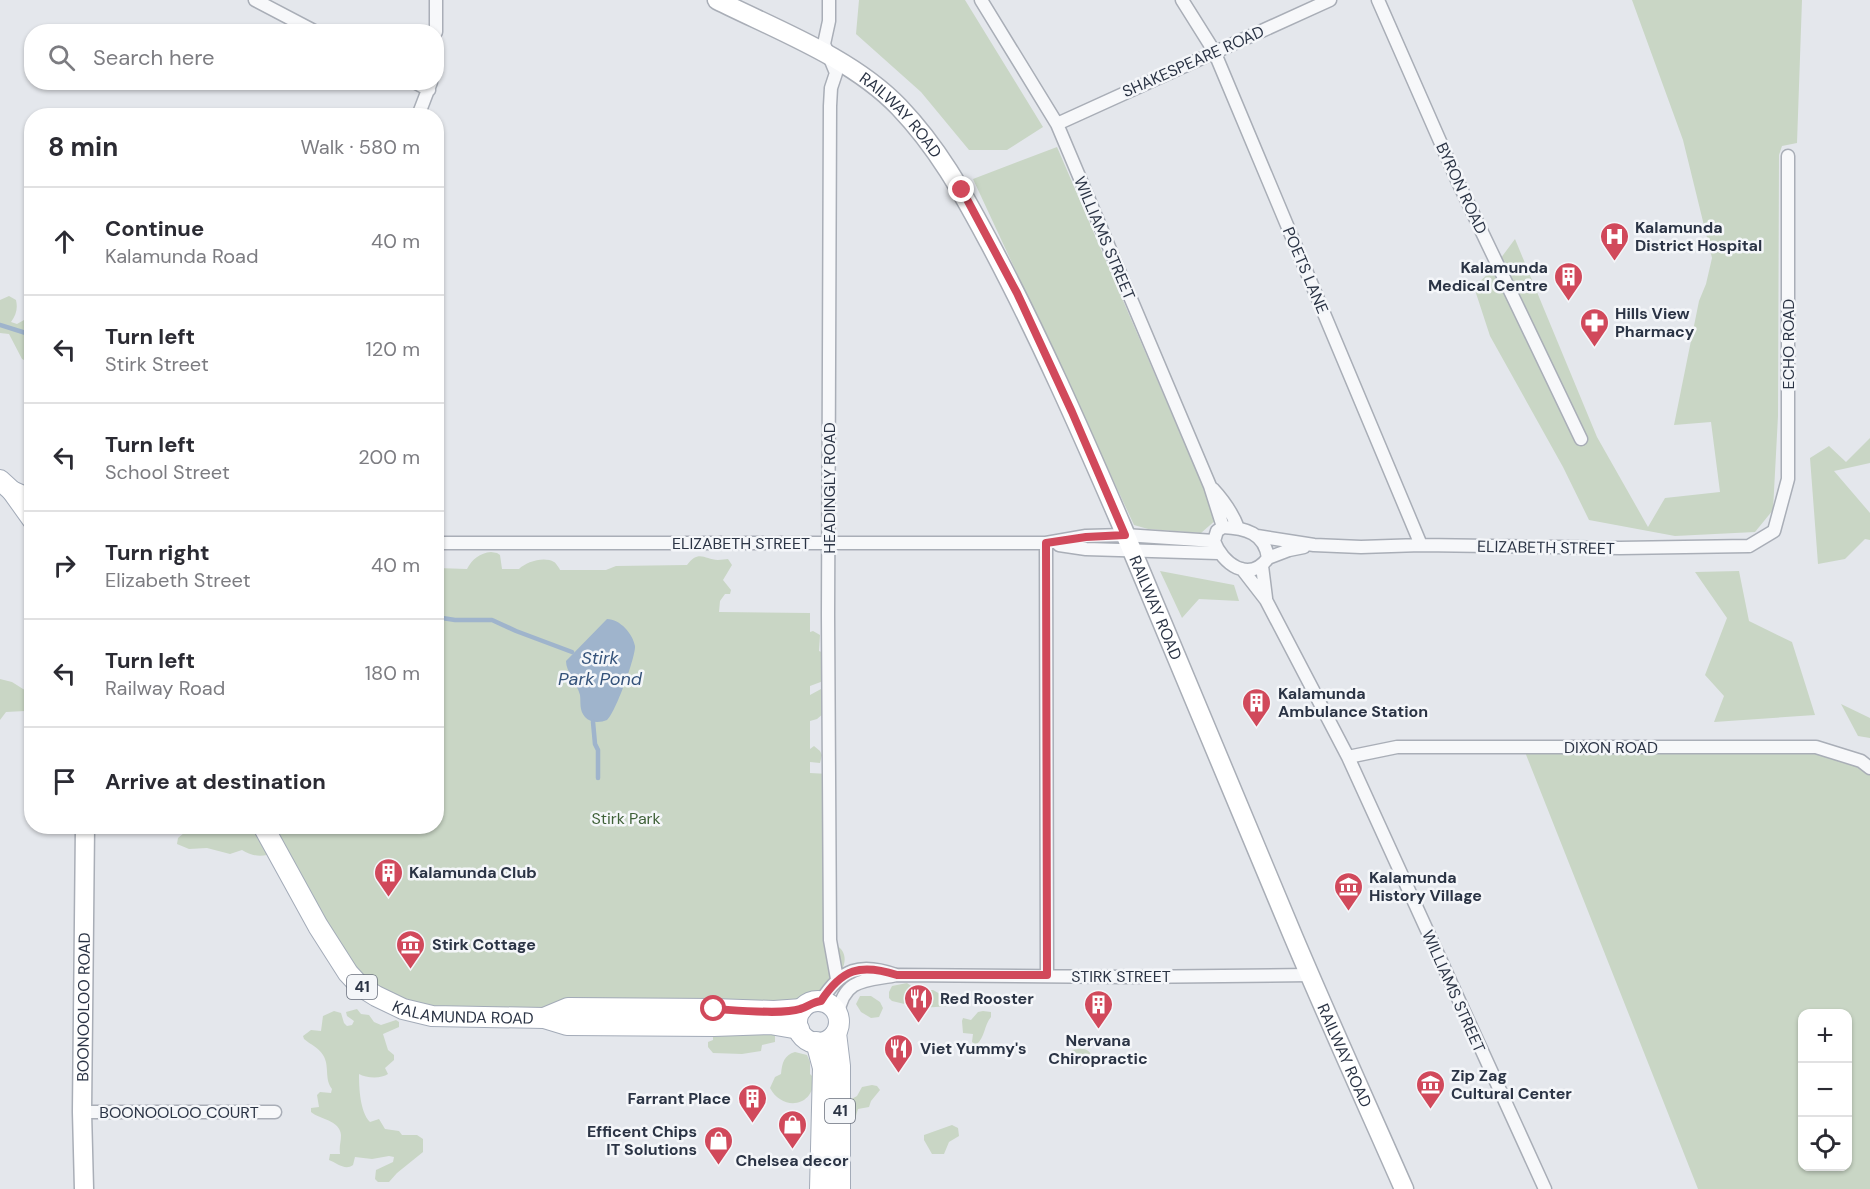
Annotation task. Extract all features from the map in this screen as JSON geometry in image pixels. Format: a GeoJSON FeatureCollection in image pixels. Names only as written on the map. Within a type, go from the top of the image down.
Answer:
{"type":"FeatureCollection","features":[{"type":"Feature","properties":{"kind":"main road"},"geometry":{"type":"LineString","coordinates":[[6,486],[24,496]]}},
{"type":"Feature","properties":{"kind":"main road"},"geometry":{"type":"LineString","coordinates":[[6,486],[24,509]]}},
{"type":"Feature","properties":{"kind":"main road","name":"KALAMUNDA ROAD"},"geometry":{"type":"LineString","coordinates":[[267,834],[318,926],[348,973],[360,986],[375,996],[403,1009],[432,1016],[544,1018],[567,1025],[646,1017],[714,1017],[770,1024],[800,1019]]}},
{"type":"Feature","properties":{"kind":"main road"},"geometry":{"type":"LineString","coordinates":[[800,1019],[810,1003],[821,1001],[834,1008],[837,1024],[827,1041],[816,1042]]}},
{"type":"Feature","properties":{"kind":"main road","name":"41"},"geometry":{"type":"LineString","coordinates":[[800,1019],[805,1038],[816,1042],[823,1068],[820,1189]]}},
{"type":"Feature","properties":{"kind":"main road","name":"41"},"geometry":{"type":"LineString","coordinates":[[837,1024],[840,1066],[840,1189]]}},
{"type":"Feature","properties":{"kind":"street"},"geometry":{"type":"LineString","coordinates":[[255,0],[301,24]]}},
{"type":"Feature","properties":{"kind":"street"},"geometry":{"type":"LineString","coordinates":[[435,24],[436,0]]}},
{"type":"Feature","properties":{"kind":"street","name":"RAILWAY ROAD"},"geometry":{"type":"LineString","coordinates":[[717,0],[829,56],[866,79],[895,103],[936,151],[962,190],[1017,293],[1072,412],[1129,542],[1310,975],[1404,1189]]}},
{"type":"Feature","properties":{"kind":"street","name":"HEADINGLY ROAD"},"geometry":{"type":"LineString","coordinates":[[829,0],[829,21],[824,44],[836,73],[830,95],[830,940],[837,979]]}},
{"type":"Feature","properties":{"kind":"street","name":"WILLIAMS STREET"},"geometry":{"type":"LineString","coordinates":[[981,0],[1057,124],[1210,486],[1223,527]]}},
{"type":"Feature","properties":{"kind":"street","name":"POETS LANE"},"geometry":{"type":"LineString","coordinates":[[1182,0],[1214,51],[1421,545]]}},
{"type":"Feature","properties":{"kind":"street","name":"SHAKESPEARE ROAD"},"geometry":{"type":"LineString","coordinates":[[1057,124],[1330,0]]}},
{"type":"Feature","properties":{"kind":"street","name":"BYRON ROAD"},"geometry":{"type":"LineString","coordinates":[[1378,0],[1457,180],[1581,439]]}},
{"type":"Feature","properties":{"kind":"street"},"geometry":{"type":"LineString","coordinates":[[421,108],[428,90]]}},
{"type":"Feature","properties":{"kind":"street","name":"ECHO ROAD"},"geometry":{"type":"LineString","coordinates":[[1774,531],[1788,479],[1788,156]]}},
{"type":"Feature","properties":{"kind":"street","name":"WILLIAMS STREET"},"geometry":{"type":"LineString","coordinates":[[1210,486],[1223,500],[1238,528]]}},
{"type":"Feature","properties":{"kind":"street"},"geometry":{"type":"LineString","coordinates":[[1223,527],[1238,528],[1257,536],[1264,542],[1265,562],[1254,569],[1232,566],[1218,553],[1214,540],[1217,531],[1223,527]]}},
{"type":"Feature","properties":{"kind":"street","name":"ELIZABETH STREET"},"geometry":{"type":"LineString","coordinates":[[1257,536],[1314,545],[1361,547],[1421,545],[1620,548],[1749,546],[1774,531]]}},
{"type":"Feature","properties":{"kind":"street","name":"ELIZABETH STREET"},"geometry":{"type":"LineString","coordinates":[[444,543],[1046,543],[1086,537],[1218,553]]}},
{"type":"Feature","properties":{"kind":"street","name":"ELIZABETH STREET"},"geometry":{"type":"LineString","coordinates":[[1129,542],[1214,540]]}},
{"type":"Feature","properties":{"kind":"street"},"geometry":{"type":"LineString","coordinates":[[1046,543],[1047,975]]}},
{"type":"Feature","properties":{"kind":"street","name":"ELIZABETH STREET"},"geometry":{"type":"LineString","coordinates":[[1265,562],[1289,550],[1314,545]]}},
{"type":"Feature","properties":{"kind":"street","name":"WILLIAMS STREET"},"geometry":{"type":"LineString","coordinates":[[1265,562],[1266,600]]}},
{"type":"Feature","properties":{"kind":"street","name":"WILLIAMS STREET"},"geometry":{"type":"LineString","coordinates":[[1242,569],[1266,600],[1348,757],[1545,1189]]}},
{"type":"Feature","properties":{"kind":"street","name":"DIXON ROAD"},"geometry":{"type":"LineString","coordinates":[[1348,757],[1397,747],[1816,747],[1862,761],[1870,768]]}},
{"type":"Feature","properties":{"kind":"street","name":"BOONOOLOO ROAD"},"geometry":{"type":"LineString","coordinates":[[84,1189],[82,1112],[85,834]]}},
{"type":"Feature","properties":{"kind":"street","name":"STIRK STREET"},"geometry":{"type":"LineString","coordinates":[[837,979],[845,973],[860,969],[881,969],[897,975]]}},
{"type":"Feature","properties":{"kind":"street","name":"STIRK STREET"},"geometry":{"type":"LineString","coordinates":[[837,1024],[840,1002],[853,984],[866,979],[897,975],[1125,977],[1310,975]]}},
{"type":"Feature","properties":{"kind":"street"},"geometry":{"type":"LineString","coordinates":[[821,1001],[837,979]]}},
{"type":"Feature","properties":{"kind":"street","name":"BOONOOLOO COURT"},"geometry":{"type":"LineString","coordinates":[[82,1112],[275,1112]]}},
{"type":"Feature","properties":{"kind":"green space"},"geometry":{"type":"Polygon","coordinates":[[[859,0],[965,0],[1043,127],[1007,150],[969,150],[921,92],[856,34],[859,0]]]}},
{"type":"Feature","properties":{"kind":"green space"},"geometry":{"type":"Polygon","coordinates":[[[1632,0],[1802,0],[1797,143],[1782,146],[1779,155],[1778,416],[1773,510],[1755,532],[1675,536],[1589,520],[1563,467],[1490,336],[1474,287],[1492,270],[1515,239],[1597,437],[1648,527],[1665,498],[1720,492],[1711,422],[1674,425],[1699,301],[1712,258],[1683,140],[1632,0]]]}},
{"type":"Feature","properties":{"kind":"green space"},"geometry":{"type":"Polygon","coordinates":[[[1057,147],[1217,519],[1201,533],[1148,529],[1134,525],[973,179],[1057,147]]]}},
{"type":"Feature","properties":{"kind":"green space"},"geometry":{"type":"Polygon","coordinates":[[[9,296],[16,300],[16,312],[11,322],[17,324],[24,320],[24,360],[9,334],[0,333],[0,300],[9,296]]]}},
{"type":"Feature","properties":{"kind":"green space"},"geometry":{"type":"Polygon","coordinates":[[[1870,438],[1870,463],[1834,471],[1870,513],[1870,540],[1865,539],[1845,559],[1818,564],[1810,458],[1829,446],[1846,462],[1870,438]]]}},
{"type":"Feature","properties":{"kind":"green space","name":"Stirk Park"},"geometry":{"type":"Polygon","coordinates":[[[491,552],[500,555],[502,569],[519,569],[540,560],[554,562],[560,570],[606,570],[616,566],[687,565],[699,556],[713,560],[728,559],[732,565],[723,580],[731,590],[730,594],[725,594],[720,601],[719,612],[810,613],[810,632],[813,631],[820,635],[819,651],[826,654],[826,680],[810,686],[810,695],[826,689],[824,713],[810,721],[810,749],[814,746],[822,755],[820,763],[810,762],[810,773],[829,774],[835,944],[842,950],[844,957],[841,972],[821,1001],[814,1001],[805,1006],[442,1017],[360,986],[267,834],[444,834],[444,568],[467,569],[471,562],[491,552]]]}},
{"type":"Feature","properties":{"kind":"green space"},"geometry":{"type":"Polygon","coordinates":[[[1160,571],[1234,585],[1239,601],[1199,599],[1182,618],[1160,571]]]}},
{"type":"Feature","properties":{"kind":"green space"},"geometry":{"type":"Polygon","coordinates":[[[1739,571],[1749,621],[1792,642],[1815,715],[1714,722],[1724,696],[1705,675],[1727,618],[1695,572],[1739,571]]]}},
{"type":"Feature","properties":{"kind":"green space"},"geometry":{"type":"Polygon","coordinates":[[[0,679],[12,682],[24,690],[24,711],[6,712],[0,720],[0,679]]]}},
{"type":"Feature","properties":{"kind":"green space"},"geometry":{"type":"Polygon","coordinates":[[[1841,704],[1870,718],[1870,738],[1858,736],[1841,704]]]}},
{"type":"Feature","properties":{"kind":"green space"},"geometry":{"type":"Polygon","coordinates":[[[1523,747],[1816,747],[1870,768],[1870,1189],[1698,1189],[1523,747]]]}},
{"type":"Feature","properties":{"kind":"green space"},"geometry":{"type":"Polygon","coordinates":[[[183,834],[263,834],[272,847],[267,855],[260,856],[242,850],[230,854],[207,848],[189,849],[177,844],[178,838],[183,834]]]}},
{"type":"Feature","properties":{"kind":"green space"},"geometry":{"type":"Polygon","coordinates":[[[907,983],[917,990],[933,990],[952,1003],[950,1006],[921,1008],[892,1001],[889,998],[892,986],[907,983]]]}},
{"type":"Feature","properties":{"kind":"green space"},"geometry":{"type":"Polygon","coordinates":[[[860,996],[871,996],[880,1002],[883,1008],[879,1017],[871,1018],[861,1012],[856,1004],[860,996]]]}},
{"type":"Feature","properties":{"kind":"green space"},"geometry":{"type":"Polygon","coordinates":[[[357,1009],[361,1014],[369,1015],[374,1022],[381,1025],[396,1020],[399,1022],[399,1027],[383,1034],[388,1050],[394,1055],[394,1060],[385,1068],[388,1074],[374,1077],[359,1074],[361,1100],[367,1118],[370,1122],[379,1119],[385,1129],[399,1131],[402,1135],[417,1135],[423,1139],[423,1152],[389,1182],[378,1182],[375,1179],[376,1170],[393,1162],[394,1157],[372,1159],[355,1157],[350,1167],[341,1166],[329,1160],[330,1154],[340,1154],[340,1130],[333,1123],[311,1112],[311,1108],[319,1107],[317,1095],[320,1092],[331,1093],[332,1089],[328,1081],[323,1055],[303,1036],[311,1030],[321,1031],[323,1016],[334,1011],[341,1013],[347,1026],[352,1025],[354,1021],[347,1016],[346,1012],[357,1009]]]}},
{"type":"Feature","properties":{"kind":"green space"},"geometry":{"type":"Polygon","coordinates":[[[978,1012],[991,1012],[991,1017],[976,1045],[972,1042],[973,1034],[963,1033],[962,1021],[963,1018],[971,1020],[978,1012]]]}},
{"type":"Feature","properties":{"kind":"green space"},"geometry":{"type":"Polygon","coordinates":[[[775,1031],[775,1042],[762,1045],[761,1051],[742,1054],[713,1053],[708,1047],[708,1042],[713,1040],[713,1035],[775,1031]]]}},
{"type":"Feature","properties":{"kind":"green space"},"geometry":{"type":"Polygon","coordinates":[[[1072,1050],[1089,1052],[1092,1056],[1090,1062],[1076,1067],[1067,1065],[1064,1060],[1072,1050]]]}},
{"type":"Feature","properties":{"kind":"green space"},"geometry":{"type":"Polygon","coordinates":[[[795,1052],[807,1055],[810,1062],[810,1074],[814,1078],[813,1088],[803,1100],[789,1103],[775,1095],[770,1088],[775,1077],[781,1074],[786,1057],[795,1052]]]}},
{"type":"Feature","properties":{"kind":"green space"},"geometry":{"type":"Polygon","coordinates":[[[877,1086],[880,1090],[869,1107],[858,1109],[855,1119],[849,1123],[850,1100],[857,1096],[862,1087],[877,1086]]]}},
{"type":"Feature","properties":{"kind":"green space"},"geometry":{"type":"Polygon","coordinates":[[[952,1125],[958,1128],[959,1136],[949,1142],[944,1154],[932,1154],[924,1140],[924,1135],[952,1125]]]}},
{"type":"Feature","properties":{"kind":"water","name":"Stirk Park Pond"},"geometry":{"type":"Polygon","coordinates":[[[607,619],[621,624],[629,632],[635,646],[632,661],[611,716],[607,720],[595,722],[587,719],[582,712],[580,695],[566,661],[607,619]]]}},
{"type":"Feature","properties":{"kind":"waterway"},"geometry":{"type":"LineString","coordinates":[[0,325],[24,332]]}},
{"type":"Feature","properties":{"kind":"waterway"},"geometry":{"type":"LineString","coordinates":[[444,618],[492,620],[572,652]]}},
{"type":"Feature","properties":{"kind":"waterway"},"geometry":{"type":"LineString","coordinates":[[593,722],[595,744],[598,750],[598,778]]}},
{"type":"Feature","properties":{"kind":"place","name":"Kalamunda District Hospital"},"geometry":{"type":"Point","coordinates":[1614,262]}},
{"type":"Feature","properties":{"kind":"place","name":"Kalamunda Medical Centre"},"geometry":{"type":"Point","coordinates":[1569,302]}},
{"type":"Feature","properties":{"kind":"place","name":"Hills View Pharmacy"},"geometry":{"type":"Point","coordinates":[1594,348]}},
{"type":"Feature","properties":{"kind":"place","name":"Kalamunda Ambulance Station"},"geometry":{"type":"Point","coordinates":[1257,728]}},
{"type":"Feature","properties":{"kind":"place","name":"Kalamunda Club"},"geometry":{"type":"Point","coordinates":[388,898]}},
{"type":"Feature","properties":{"kind":"place","name":"Kalamunda History Village"},"geometry":{"type":"Point","coordinates":[1348,912]}},
{"type":"Feature","properties":{"kind":"place","name":"Stirk Cottage"},"geometry":{"type":"Point","coordinates":[411,970]}},
{"type":"Feature","properties":{"kind":"place","name":"Red Rooster"},"geometry":{"type":"Point","coordinates":[919,1024]}},
{"type":"Feature","properties":{"kind":"place","name":"Nervana Chiropractic"},"geometry":{"type":"Point","coordinates":[1098,1030]}},
{"type":"Feature","properties":{"kind":"place","name":"Viet Yummy's"},"geometry":{"type":"Point","coordinates":[899,1074]}},
{"type":"Feature","properties":{"kind":"place","name":"Zip Zag Cultural Center"},"geometry":{"type":"Point","coordinates":[1430,1110]}},
{"type":"Feature","properties":{"kind":"place","name":"Farrant Place"},"geometry":{"type":"Point","coordinates":[752,1124]}},
{"type":"Feature","properties":{"kind":"place","name":"Chelsea decor"},"geometry":{"type":"Point","coordinates":[792,1150]}},
{"type":"Feature","properties":{"kind":"place","name":"Efficent Chips IT Solutions"},"geometry":{"type":"Point","coordinates":[718,1166]}},
{"type":"Feature","properties":{"kind":"route"},"geometry":{"type":"LineString","coordinates":[[714,1009],[774,1011],[802,1009],[814,1001],[821,1001],[837,979],[845,973],[860,969],[881,969],[897,975],[1047,975],[1046,543],[1086,537],[1125,535],[1017,293],[962,190]]}}]}
